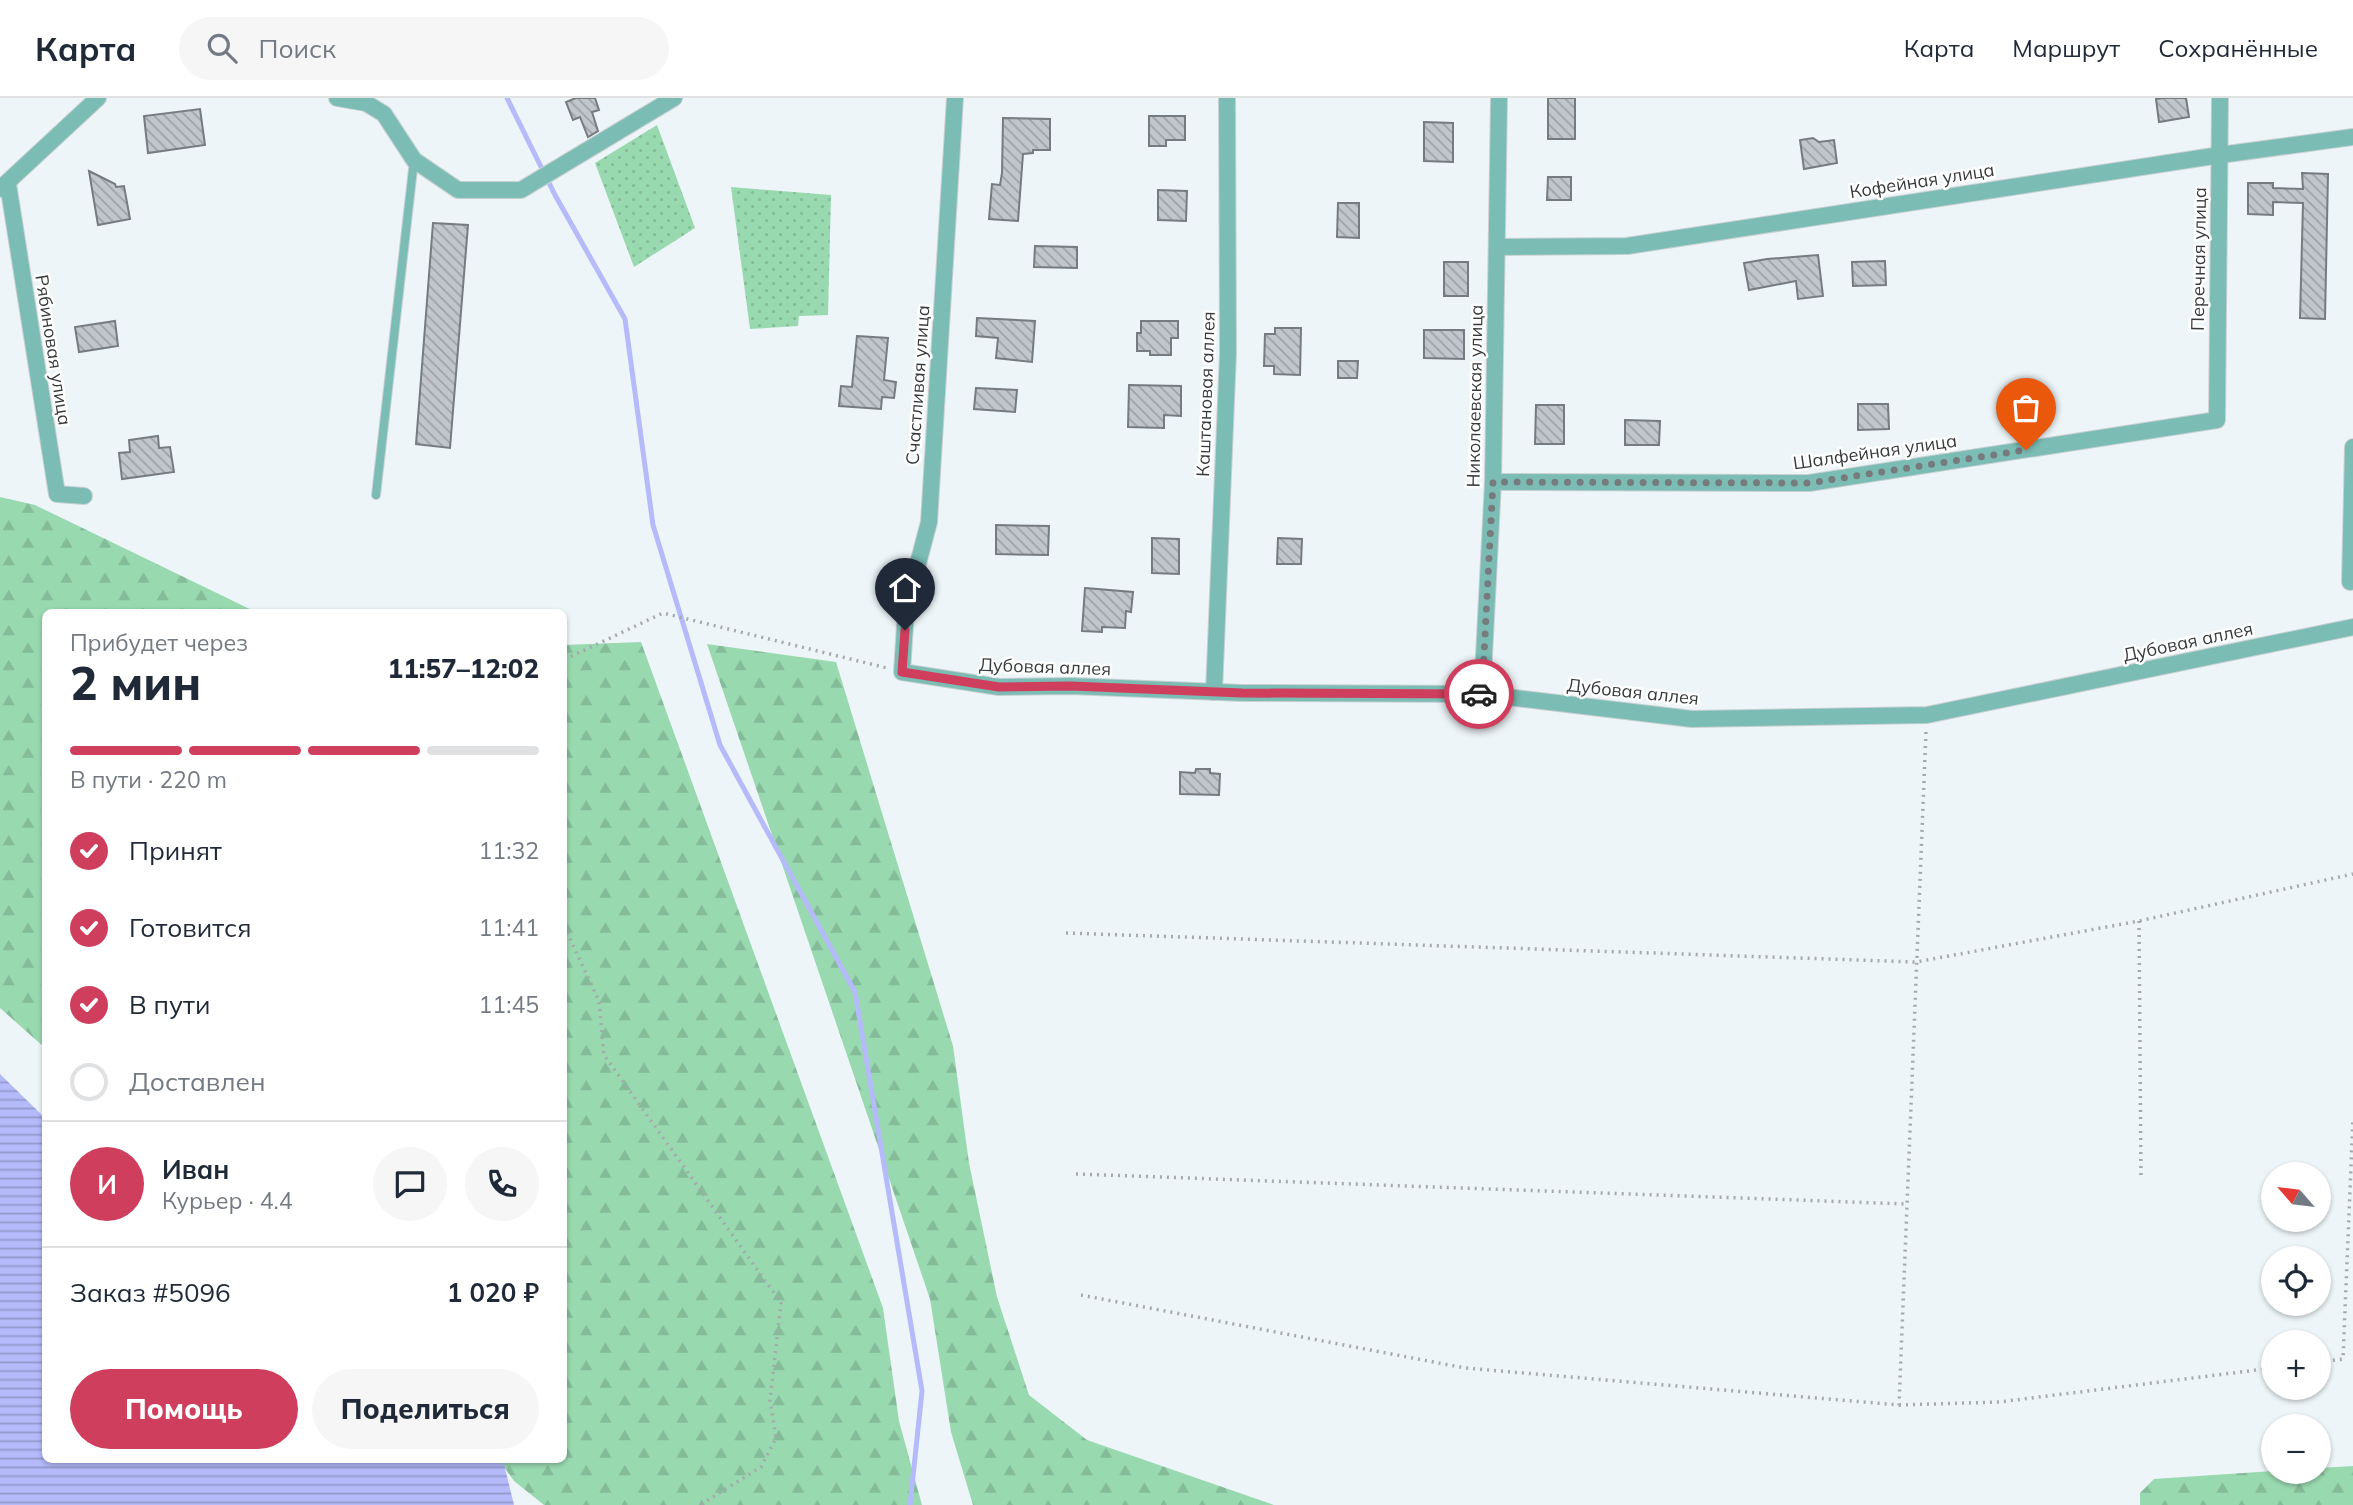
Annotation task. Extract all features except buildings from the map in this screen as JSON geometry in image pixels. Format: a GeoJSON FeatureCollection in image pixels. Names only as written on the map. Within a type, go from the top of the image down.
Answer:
{"type":"FeatureCollection","features":[{"type":"Feature","properties":{"kind":"street"},"geometry":{"type":"LineString","coordinates":[[4,187],[98,98]]}},
{"type":"Feature","properties":{"kind":"street"},"geometry":{"type":"LineString","coordinates":[[337,98],[366,103],[384,114],[414,160],[458,190],[521,190],[674,98]]}},
{"type":"Feature","properties":{"kind":"street","name":"Счастливая улица"},"geometry":{"type":"LineString","coordinates":[[902,672],[906,609],[929,522],[956,98]]}},
{"type":"Feature","properties":{"kind":"street","name":"Каштановая аллея"},"geometry":{"type":"LineString","coordinates":[[1214,692],[1228,353],[1227,98]]}},
{"type":"Feature","properties":{"kind":"street","name":"Николаевская улица"},"geometry":{"type":"LineString","coordinates":[[1482,694],[1493,482],[1499,98]]}},
{"type":"Feature","properties":{"kind":"street","name":"Перечная улица"},"geometry":{"type":"LineString","coordinates":[[2217,420],[2220,98]]}},
{"type":"Feature","properties":{"kind":"street","name":"Кофейная улица"},"geometry":{"type":"LineString","coordinates":[[1497,247],[1627,246],[2353,137]]}},
{"type":"Feature","properties":{"kind":"street","name":"Рябиновая улица"},"geometry":{"type":"LineString","coordinates":[[4,187],[57,494],[83,496]]}},
{"type":"Feature","properties":{"kind":"street","name":"Шалфейная улица"},"geometry":{"type":"LineString","coordinates":[[1493,482],[1809,483],[2217,420]]}},
{"type":"Feature","properties":{"kind":"street"},"geometry":{"type":"LineString","coordinates":[[2350,582],[2353,447]]}},
{"type":"Feature","properties":{"kind":"street","name":"Дубовая аллея"},"geometry":{"type":"LineString","coordinates":[[902,672],[999,687],[1482,694],[1692,719],[1927,715],[2353,627]]}},
{"type":"Feature","properties":{"kind":"lane"},"geometry":{"type":"LineString","coordinates":[[376,495],[414,160]]}},
{"type":"Feature","properties":{"kind":"path"},"geometry":{"type":"LineString","coordinates":[[567,657],[663,614],[902,672]]}},
{"type":"Feature","properties":{"kind":"path"},"geometry":{"type":"LineString","coordinates":[[1899,1405],[1927,715]]}},
{"type":"Feature","properties":{"kind":"path"},"geometry":{"type":"LineString","coordinates":[[1066,933],[1916,962],[2139,921],[2353,874]]}},
{"type":"Feature","properties":{"kind":"path"},"geometry":{"type":"LineString","coordinates":[[2139,921],[2141,1178]]}},
{"type":"Feature","properties":{"kind":"path"},"geometry":{"type":"LineString","coordinates":[[567,933],[598,1001],[604,1055],[781,1303],[770,1400],[776,1438],[761,1468],[700,1505]]}},
{"type":"Feature","properties":{"kind":"path"},"geometry":{"type":"LineString","coordinates":[[2331,1360],[2343,1359],[2353,1118]]}},
{"type":"Feature","properties":{"kind":"path"},"geometry":{"type":"LineString","coordinates":[[1076,1174],[1906,1204]]}},
{"type":"Feature","properties":{"kind":"path"},"geometry":{"type":"LineString","coordinates":[[1081,1295],[1465,1368],[1899,1405],[1998,1402],[2261,1369]]}},
{"type":"Feature","properties":{"kind":"green space"},"geometry":{"type":"Polygon","coordinates":[[[657,125],[695,228],[634,267],[595,163],[657,125]]]}},
{"type":"Feature","properties":{"kind":"green space"},"geometry":{"type":"Polygon","coordinates":[[[731,187],[831,195],[828,315],[799,316],[798,326],[750,329],[731,187]]]}},
{"type":"Feature","properties":{"kind":"green space"},"geometry":{"type":"Polygon","coordinates":[[[0,497],[35,505],[250,609],[42,609],[42,1045],[0,1008],[0,497]]]}},
{"type":"Feature","properties":{"kind":"green space"},"geometry":{"type":"Polygon","coordinates":[[[641,642],[883,1308],[899,1421],[922,1505],[544,1505],[514,1481],[501,1463],[567,1463],[567,645],[641,642]]]}},
{"type":"Feature","properties":{"kind":"green space"},"geometry":{"type":"Polygon","coordinates":[[[707,644],[836,662],[953,1046],[969,1163],[997,1297],[1029,1395],[1087,1440],[1274,1505],[973,1505],[951,1432],[930,1299],[707,644]]]}},
{"type":"Feature","properties":{"kind":"green space"},"geometry":{"type":"Polygon","coordinates":[[[2353,1466],[2353,1505],[2140,1505],[2140,1493],[2154,1479],[2261,1472],[2261,1484],[2331,1484],[2331,1467],[2353,1466]]]}},
{"type":"Feature","properties":{"kind":"water"},"geometry":{"type":"Polygon","coordinates":[[[0,1074],[42,1115],[42,1463],[504,1463],[514,1505],[0,1505],[0,1074]]]}},
{"type":"Feature","properties":{"kind":"waterway"},"geometry":{"type":"LineString","coordinates":[[507,98],[555,195],[625,319],[653,525],[720,745],[855,992],[922,1391],[910,1505]]}},
{"type":"Feature","properties":{"kind":"way so far"},"geometry":{"type":"LineString","coordinates":[[1479,694],[1482,694],[1493,482],[1809,483],[2026,450]]}},
{"type":"Feature","properties":{"kind":"route"},"geometry":{"type":"LineString","coordinates":[[905,630],[902,672],[999,687],[1071,686],[1242,693],[1479,694]]}}]}
